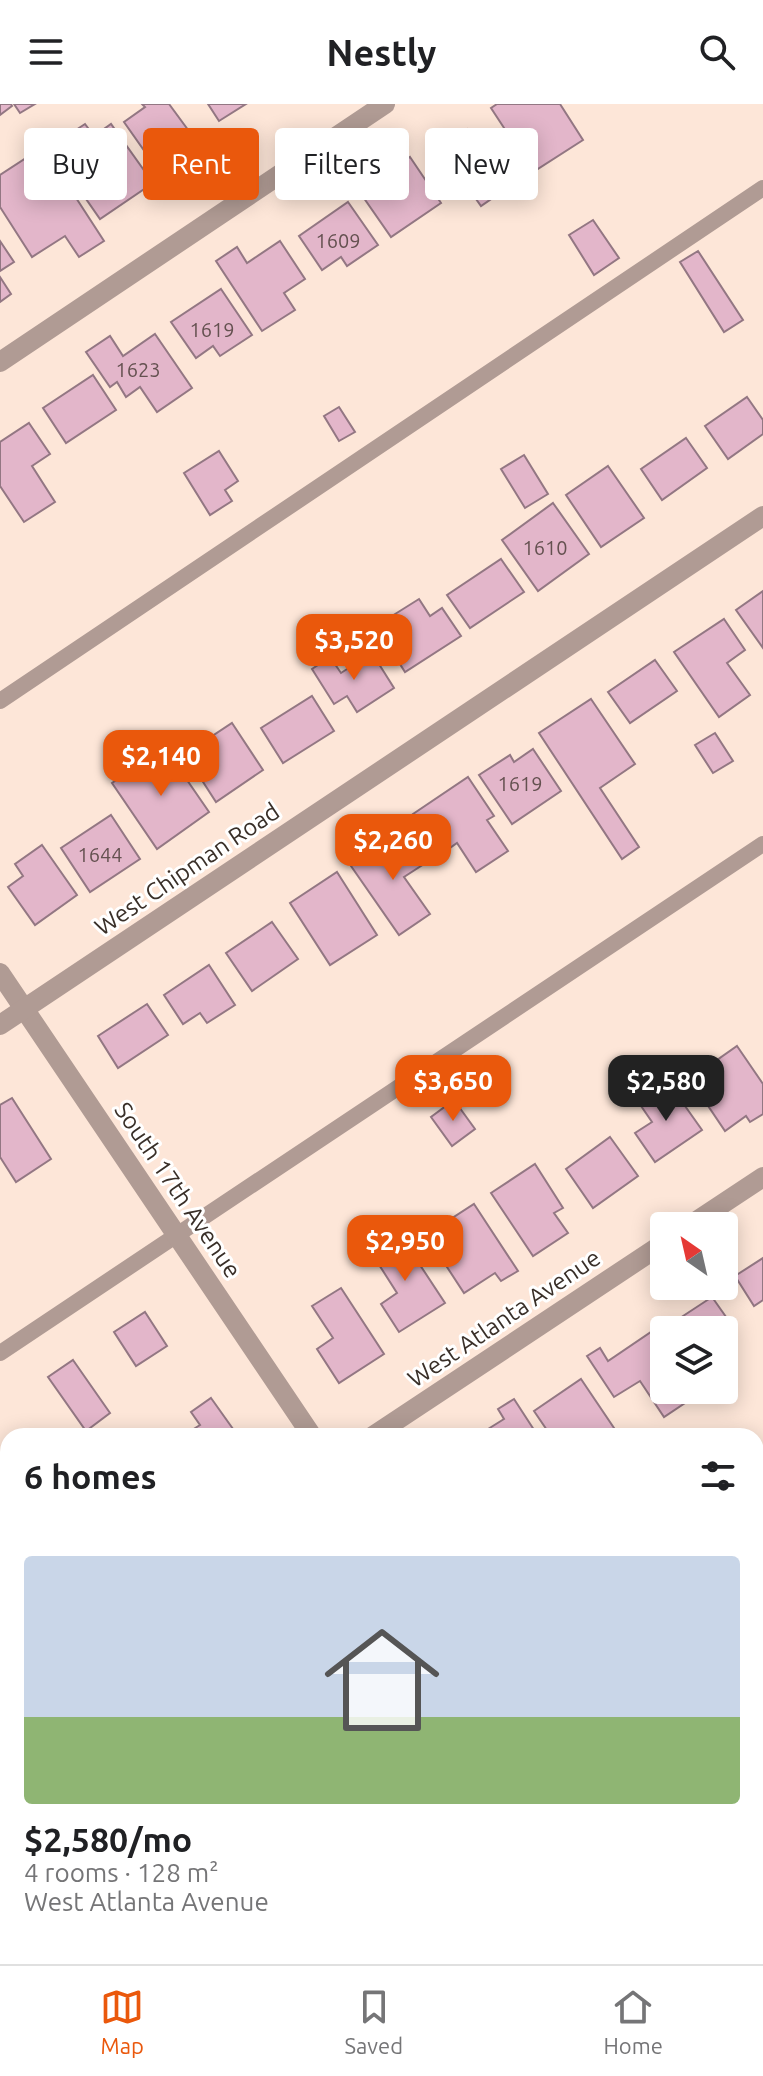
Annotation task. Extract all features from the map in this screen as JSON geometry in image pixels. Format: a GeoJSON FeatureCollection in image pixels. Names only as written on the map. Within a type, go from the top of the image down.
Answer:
{"type":"FeatureCollection","features":[{"type":"Feature","properties":{"kind":"street"},"geometry":{"type":"LineString","coordinates":[[0,362],[385,104]]}},
{"type":"Feature","properties":{"kind":"street","name":"West Chipman Road"},"geometry":{"type":"LineString","coordinates":[[0,1025],[763,516]]}},
{"type":"Feature","properties":{"kind":"street","name":"South 17th Avenue"},"geometry":{"type":"LineString","coordinates":[[0,973],[307,1428]]}},
{"type":"Feature","properties":{"kind":"street"},"geometry":{"type":"LineString","coordinates":[[710,1212],[763,1177]]}},
{"type":"Feature","properties":{"kind":"street","name":"West Atlanta Avenue"},"geometry":{"type":"LineString","coordinates":[[385,1428],[650,1252]]}},
{"type":"Feature","properties":{"kind":"lane"},"geometry":{"type":"LineString","coordinates":[[0,701],[763,188]]}},
{"type":"Feature","properties":{"kind":"lane"},"geometry":{"type":"LineString","coordinates":[[0,1353],[763,844]]}},
{"type":"Feature","properties":{"kind":"building"},"geometry":{"type":"Polygon","coordinates":[[[0,104],[11,104],[12,106],[0,115],[0,104]]]}},
{"type":"Feature","properties":{"kind":"building"},"geometry":{"type":"Polygon","coordinates":[[[14,104],[35,104],[20,113],[14,104]]]}},
{"type":"Feature","properties":{"kind":"building"},"geometry":{"type":"Polygon","coordinates":[[[142,104],[169,104],[187,128],[143,128],[143,149],[124,122],[145,107],[142,104]]]}},
{"type":"Feature","properties":{"kind":"building"},"geometry":{"type":"Polygon","coordinates":[[[208,104],[246,104],[219,121],[208,104]]]}},
{"type":"Feature","properties":{"kind":"building"},"geometry":{"type":"Polygon","coordinates":[[[497,104],[560,104],[583,140],[538,169],[538,128],[504,128],[491,108],[497,104]]]}},
{"type":"Feature","properties":{"kind":"building"},"geometry":{"type":"Polygon","coordinates":[[[127,146],[143,169],[143,190],[100,219],[87,200],[127,200],[127,146]]]}},
{"type":"Feature","properties":{"kind":"building"},"geometry":{"type":"Polygon","coordinates":[[[409,158],[425,179],[425,200],[439,200],[441,203],[391,237],[365,200],[409,200],[409,158]]]}},
{"type":"Feature","properties":{"kind":"building"},"geometry":{"type":"Polygon","coordinates":[[[24,159],[24,200],[77,200],[104,241],[79,257],[65,236],[32,257],[0,207],[0,175],[24,159]]]}},
{"type":"Feature","properties":{"kind":"building"},"geometry":{"type":"Polygon","coordinates":[[[348,202],[378,245],[347,266],[341,257],[322,270],[299,236],[348,202]]]}},
{"type":"Feature","properties":{"kind":"building"},"geometry":{"type":"Polygon","coordinates":[[[593,220],[619,258],[594,275],[569,235],[593,220]]]}},
{"type":"Feature","properties":{"kind":"building"},"geometry":{"type":"Polygon","coordinates":[[[0,241],[14,262],[0,271],[0,241]]]}},
{"type":"Feature","properties":{"kind":"building"},"geometry":{"type":"Polygon","coordinates":[[[280,241],[305,279],[284,293],[295,310],[262,331],[216,261],[237,247],[247,263],[280,241]]]}},
{"type":"Feature","properties":{"kind":"building"},"geometry":{"type":"Polygon","coordinates":[[[698,251],[743,320],[724,332],[680,262],[698,251]]]}},
{"type":"Feature","properties":{"kind":"building"},"geometry":{"type":"Polygon","coordinates":[[[0,277],[11,294],[0,302],[0,277]]]}},
{"type":"Feature","properties":{"kind":"building"},"geometry":{"type":"Polygon","coordinates":[[[221,289],[252,335],[220,356],[213,346],[196,358],[171,322],[221,289]]]}},
{"type":"Feature","properties":{"kind":"building"},"geometry":{"type":"Polygon","coordinates":[[[155,334],[192,388],[157,412],[140,387],[126,397],[117,382],[110,387],[86,352],[110,336],[123,356],[155,334]]]}},
{"type":"Feature","properties":{"kind":"building"},"geometry":{"type":"Polygon","coordinates":[[[93,375],[116,410],[66,443],[43,408],[93,375]]]}},
{"type":"Feature","properties":{"kind":"building"},"geometry":{"type":"Polygon","coordinates":[[[747,397],[763,420],[763,434],[728,459],[705,426],[747,397]]]}},
{"type":"Feature","properties":{"kind":"building"},"geometry":{"type":"Polygon","coordinates":[[[339,407],[355,432],[339,441],[324,416],[339,407]]]}},
{"type":"Feature","properties":{"kind":"building"},"geometry":{"type":"Polygon","coordinates":[[[29,423],[50,454],[32,466],[55,502],[24,522],[0,486],[0,442],[29,423]]]}},
{"type":"Feature","properties":{"kind":"building"},"geometry":{"type":"Polygon","coordinates":[[[686,438],[707,468],[662,500],[641,469],[686,438]]]}},
{"type":"Feature","properties":{"kind":"building"},"geometry":{"type":"Polygon","coordinates":[[[219,451],[238,481],[225,490],[232,501],[210,515],[184,473],[219,451]]]}},
{"type":"Feature","properties":{"kind":"building"},"geometry":{"type":"Polygon","coordinates":[[[524,455],[548,494],[525,508],[501,469],[524,455]]]}},
{"type":"Feature","properties":{"kind":"building"},"geometry":{"type":"Polygon","coordinates":[[[608,466],[644,518],[601,547],[566,495],[608,466]]]}},
{"type":"Feature","properties":{"kind":"building"},"geometry":{"type":"Polygon","coordinates":[[[553,503],[589,554],[538,591],[502,540],[553,503]]]}},
{"type":"Feature","properties":{"kind":"building"},"geometry":{"type":"Polygon","coordinates":[[[501,559],[524,592],[470,628],[447,595],[501,559]]]}},
{"type":"Feature","properties":{"kind":"building"},"geometry":{"type":"Polygon","coordinates":[[[763,591],[763,648],[736,610],[763,591]]]}},
{"type":"Feature","properties":{"kind":"building"},"geometry":{"type":"Polygon","coordinates":[[[419,599],[430,616],[442,608],[461,636],[405,672],[376,626],[419,599]]]}},
{"type":"Feature","properties":{"kind":"building"},"geometry":{"type":"Polygon","coordinates":[[[724,619],[745,650],[727,663],[750,695],[719,717],[674,652],[724,619]]]}},
{"type":"Feature","properties":{"kind":"building"},"geometry":{"type":"Polygon","coordinates":[[[372,653],[394,688],[357,712],[347,696],[334,704],[312,669],[330,657],[341,673],[372,653]]]}},
{"type":"Feature","properties":{"kind":"building"},"geometry":{"type":"Polygon","coordinates":[[[655,660],[677,691],[630,723],[608,692],[655,660]]]}},
{"type":"Feature","properties":{"kind":"building"},"geometry":{"type":"Polygon","coordinates":[[[312,696],[334,731],[283,763],[261,728],[312,696]]]}},
{"type":"Feature","properties":{"kind":"building"},"geometry":{"type":"Polygon","coordinates":[[[591,699],[635,764],[600,788],[639,847],[622,859],[539,733],[591,699]]]}},
{"type":"Feature","properties":{"kind":"building"},"geometry":{"type":"Polygon","coordinates":[[[232,723],[263,770],[216,802],[185,754],[232,723]]]}},
{"type":"Feature","properties":{"kind":"building"},"geometry":{"type":"Polygon","coordinates":[[[715,733],[733,761],[713,773],[695,745],[715,733]]]}},
{"type":"Feature","properties":{"kind":"building"},"geometry":{"type":"Polygon","coordinates":[[[165,748],[209,812],[157,849],[112,783],[165,748]]]}},
{"type":"Feature","properties":{"kind":"building"},"geometry":{"type":"Polygon","coordinates":[[[533,749],[561,791],[512,824],[479,775],[510,755],[514,762],[533,749]]]}},
{"type":"Feature","properties":{"kind":"building"},"geometry":{"type":"Polygon","coordinates":[[[468,777],[494,816],[487,820],[508,851],[476,872],[457,843],[440,855],[413,814],[468,777]]]}},
{"type":"Feature","properties":{"kind":"building"},"geometry":{"type":"Polygon","coordinates":[[[111,815],[140,859],[90,892],[61,848],[111,815]]]}},
{"type":"Feature","properties":{"kind":"building"},"geometry":{"type":"Polygon","coordinates":[[[401,831],[424,864],[404,877],[430,914],[399,935],[351,866],[401,831]]]}},
{"type":"Feature","properties":{"kind":"building"},"geometry":{"type":"Polygon","coordinates":[[[42,845],[77,895],[35,925],[8,887],[23,876],[15,864],[42,845]]]}},
{"type":"Feature","properties":{"kind":"building"},"geometry":{"type":"Polygon","coordinates":[[[337,872],[377,935],[330,965],[290,903],[337,872]]]}},
{"type":"Feature","properties":{"kind":"building"},"geometry":{"type":"Polygon","coordinates":[[[272,922],[298,959],[252,991],[226,953],[272,922]]]}},
{"type":"Feature","properties":{"kind":"building"},"geometry":{"type":"Polygon","coordinates":[[[209,965],[235,1005],[207,1023],[200,1013],[183,1024],[164,995],[209,965]]]}},
{"type":"Feature","properties":{"kind":"building"},"geometry":{"type":"Polygon","coordinates":[[[147,1004],[168,1035],[118,1068],[98,1036],[147,1004]]]}},
{"type":"Feature","properties":{"kind":"building"},"geometry":{"type":"Polygon","coordinates":[[[737,1046],[763,1084],[763,1114],[750,1122],[746,1116],[725,1131],[690,1079],[737,1046]]]}},
{"type":"Feature","properties":{"kind":"building"},"geometry":{"type":"Polygon","coordinates":[[[668,1082],[702,1130],[655,1162],[635,1133],[652,1122],[639,1103],[668,1082]]]}},
{"type":"Feature","properties":{"kind":"building"},"geometry":{"type":"Polygon","coordinates":[[[12,1098],[51,1159],[16,1182],[0,1157],[0,1105],[12,1098]]]}},
{"type":"Feature","properties":{"kind":"building"},"geometry":{"type":"Polygon","coordinates":[[[454,1100],[475,1129],[452,1146],[431,1117],[454,1100]]]}},
{"type":"Feature","properties":{"kind":"building"},"geometry":{"type":"Polygon","coordinates":[[[610,1137],[638,1176],[593,1208],[566,1169],[610,1137]]]}},
{"type":"Feature","properties":{"kind":"building"},"geometry":{"type":"Polygon","coordinates":[[[535,1164],[563,1208],[554,1213],[568,1233],[533,1256],[491,1193],[535,1164]]]}},
{"type":"Feature","properties":{"kind":"building"},"geometry":{"type":"Polygon","coordinates":[[[474,1204],[518,1271],[501,1281],[495,1273],[464,1293],[426,1235],[474,1204]]]}},
{"type":"Feature","properties":{"kind":"building"},"geometry":{"type":"Polygon","coordinates":[[[397,1230],[445,1303],[399,1332],[381,1304],[397,1293],[369,1249],[397,1230]]]}},
{"type":"Feature","properties":{"kind":"building"},"geometry":{"type":"Polygon","coordinates":[[[763,1258],[763,1300],[754,1306],[738,1281],[738,1274],[763,1258]]]}},
{"type":"Feature","properties":{"kind":"building"},"geometry":{"type":"Polygon","coordinates":[[[341,1288],[384,1354],[339,1383],[317,1349],[333,1338],[312,1306],[341,1288]]]}},
{"type":"Feature","properties":{"kind":"building"},"geometry":{"type":"Polygon","coordinates":[[[707,1300],[714,1300],[725,1316],[683,1316],[707,1300]]]}},
{"type":"Feature","properties":{"kind":"building"},"geometry":{"type":"Polygon","coordinates":[[[145,1312],[167,1346],[136,1366],[114,1332],[145,1312]]]}},
{"type":"Feature","properties":{"kind":"building"},"geometry":{"type":"Polygon","coordinates":[[[650,1333],[650,1396],[640,1381],[614,1397],[587,1356],[600,1348],[608,1361],[650,1333]]]}},
{"type":"Feature","properties":{"kind":"building"},"geometry":{"type":"Polygon","coordinates":[[[73,1360],[110,1413],[90,1428],[84,1428],[48,1377],[73,1360]]]}},
{"type":"Feature","properties":{"kind":"building"},"geometry":{"type":"Polygon","coordinates":[[[581,1379],[614,1428],[546,1428],[534,1411],[581,1379]]]}},
{"type":"Feature","properties":{"kind":"building"},"geometry":{"type":"Polygon","coordinates":[[[211,1398],[232,1428],[195,1428],[200,1425],[191,1412],[211,1398]]]}},
{"type":"Feature","properties":{"kind":"building"},"geometry":{"type":"Polygon","coordinates":[[[514,1399],[533,1428],[490,1428],[504,1419],[498,1409],[514,1399]]]}},
{"type":"Feature","properties":{"kind":"building"},"geometry":{"type":"Polygon","coordinates":[[[655,1404],[684,1404],[664,1417],[655,1404]]]}}]}
